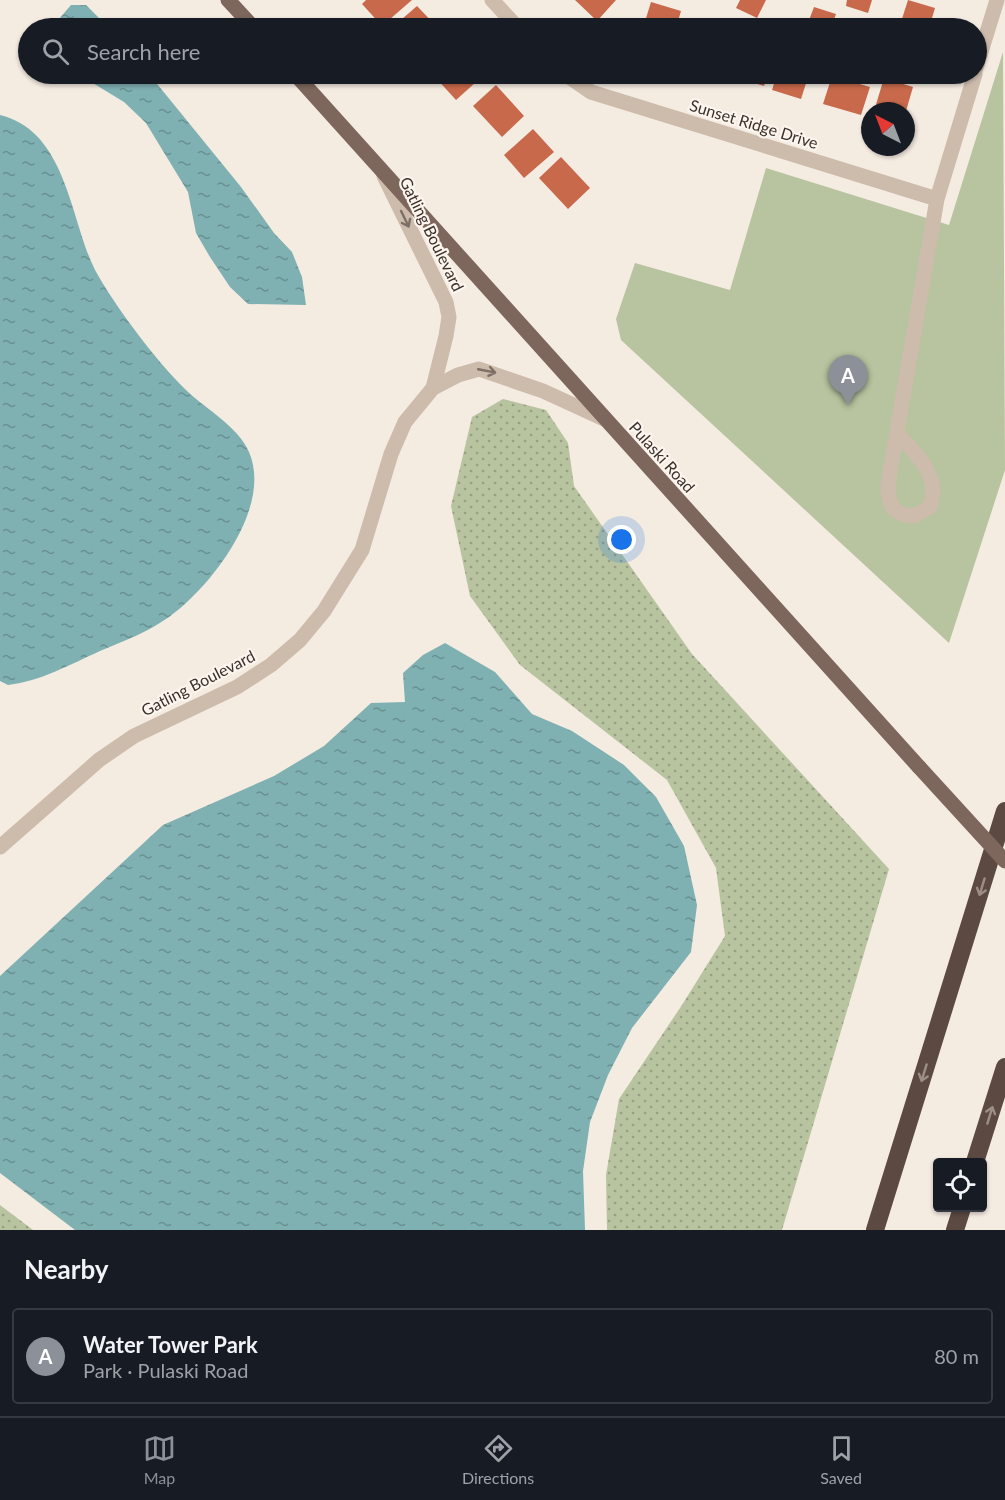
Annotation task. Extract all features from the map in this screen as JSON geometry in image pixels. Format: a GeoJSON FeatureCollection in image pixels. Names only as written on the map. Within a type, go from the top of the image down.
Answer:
{"type":"FeatureCollection","features":[{"type":"Feature","properties":{"kind":"highway"},"geometry":{"type":"LineString","coordinates":[[875,1230],[1005,811]]}},
{"type":"Feature","properties":{"kind":"highway"},"geometry":{"type":"LineString","coordinates":[[976,1158],[1005,1067]]}},
{"type":"Feature","properties":{"kind":"highway"},"geometry":{"type":"LineString","coordinates":[[955,1230],[961,1212]]}},
{"type":"Feature","properties":{"kind":"main road"},"geometry":{"type":"LineString","coordinates":[[228,0],[245,18]]}},
{"type":"Feature","properties":{"kind":"main road","name":"Pulaski Road"},"geometry":{"type":"LineString","coordinates":[[304,84],[1005,861]]}},
{"type":"Feature","properties":{"kind":"street"},"geometry":{"type":"LineString","coordinates":[[492,0],[509,18]]}},
{"type":"Feature","properties":{"kind":"street"},"geometry":{"type":"LineString","coordinates":[[987,32],[997,0]]}},
{"type":"Feature","properties":{"kind":"street","name":"Sunset Ridge Drive"},"geometry":{"type":"LineString","coordinates":[[579,84],[591,92],[937,199]]}},
{"type":"Feature","properties":{"kind":"street"},"geometry":{"type":"LineString","coordinates":[[898,435],[929,471],[933,486],[930,507],[914,516],[897,513],[891,508],[888,484],[937,199],[972,84]]}},
{"type":"Feature","properties":{"kind":"street","name":"Gatling Boulevard"},"geometry":{"type":"LineString","coordinates":[[380,167],[446,302],[449,317],[433,388]]}},
{"type":"Feature","properties":{"kind":"street","name":"Gatling Boulevard"},"geometry":{"type":"LineString","coordinates":[[0,847],[99,760],[125,742],[237,687],[271,665],[300,640],[324,611],[362,550],[390,453],[405,422],[433,388],[458,375],[479,369],[543,391],[604,419]]}},
{"type":"Feature","properties":{"kind":"green space"},"geometry":{"type":"Polygon","coordinates":[[[1003,52],[1005,470],[949,643],[621,340],[616,319],[635,263],[730,290],[766,168],[949,225],[1003,52]]]}},
{"type":"Feature","properties":{"kind":"green space"},"geometry":{"type":"Polygon","coordinates":[[[503,399],[546,410],[568,443],[574,486],[692,654],[889,869],[782,1230],[607,1230],[606,1175],[619,1099],[725,936],[716,868],[667,780],[520,665],[470,596],[451,506],[472,417],[503,399]]]}},
{"type":"Feature","properties":{"kind":"green space"},"geometry":{"type":"Polygon","coordinates":[[[0,1205],[33,1230],[0,1230],[0,1205]]]}},
{"type":"Feature","properties":{"kind":"water"},"geometry":{"type":"Polygon","coordinates":[[[71,5],[86,5],[99,18],[60,18],[71,5]]]}},
{"type":"Feature","properties":{"kind":"water"},"geometry":{"type":"Polygon","coordinates":[[[94,84],[157,84],[241,187],[274,233],[292,252],[302,277],[306,305],[248,304],[230,287],[196,233],[188,192],[146,123],[124,102],[94,84]]]}},
{"type":"Feature","properties":{"kind":"water"},"geometry":{"type":"Polygon","coordinates":[[[0,115],[22,124],[40,139],[53,158],[63,180],[86,250],[113,300],[174,378],[237,434],[249,452],[254,474],[253,497],[234,544],[203,586],[185,604],[169,617],[136,636],[43,676],[8,685],[0,681],[0,115]]]}},
{"type":"Feature","properties":{"kind":"water"},"geometry":{"type":"Polygon","coordinates":[[[445,643],[495,672],[532,714],[572,731],[624,765],[656,797],[684,846],[697,905],[691,952],[632,1028],[608,1075],[590,1122],[583,1171],[585,1230],[75,1230],[0,1173],[0,976],[163,825],[274,776],[324,746],[371,703],[405,702],[403,673],[423,655],[445,643]]]}},
{"type":"Feature","properties":{"kind":"building"},"geometry":{"type":"Polygon","coordinates":[[[366,0],[412,0],[391,18],[375,18],[362,4],[366,0]]]}},
{"type":"Feature","properties":{"kind":"building"},"geometry":{"type":"Polygon","coordinates":[[[575,0],[616,0],[600,18],[594,18],[575,0]]]}},
{"type":"Feature","properties":{"kind":"building"},"geometry":{"type":"Polygon","coordinates":[[[740,0],[766,0],[757,18],[736,8],[740,0]]]}},
{"type":"Feature","properties":{"kind":"building"},"geometry":{"type":"Polygon","coordinates":[[[847,0],[872,0],[868,13],[846,6],[847,0]]]}},
{"type":"Feature","properties":{"kind":"building"},"geometry":{"type":"Polygon","coordinates":[[[908,0],[935,8],[932,18],[902,18],[908,0]]]}},
{"type":"Feature","properties":{"kind":"building"},"geometry":{"type":"Polygon","coordinates":[[[651,2],[681,11],[679,18],[646,18],[651,2]]]}},
{"type":"Feature","properties":{"kind":"building"},"geometry":{"type":"Polygon","coordinates":[[[417,6],[428,18],[403,18],[417,6]]]}},
{"type":"Feature","properties":{"kind":"building"},"geometry":{"type":"Polygon","coordinates":[[[814,7],[836,14],[835,18],[810,18],[814,7]]]}},
{"type":"Feature","properties":{"kind":"building"},"geometry":{"type":"Polygon","coordinates":[[[441,84],[474,84],[456,100],[441,84]]]}},
{"type":"Feature","properties":{"kind":"building"},"geometry":{"type":"Polygon","coordinates":[[[774,84],[806,84],[801,99],[772,90],[774,84]]]}},
{"type":"Feature","properties":{"kind":"building"},"geometry":{"type":"Polygon","coordinates":[[[829,84],[860,84],[870,87],[865,102],[861,102],[861,115],[823,104],[829,84]]]}},
{"type":"Feature","properties":{"kind":"building"},"geometry":{"type":"Polygon","coordinates":[[[882,84],[903,84],[913,87],[909,102],[877,102],[882,84]]]}},
{"type":"Feature","properties":{"kind":"building"},"geometry":{"type":"Polygon","coordinates":[[[496,85],[524,116],[502,137],[473,106],[496,85]]]}},
{"type":"Feature","properties":{"kind":"building"},"geometry":{"type":"Polygon","coordinates":[[[533,129],[554,152],[524,178],[504,155],[533,129]]]}},
{"type":"Feature","properties":{"kind":"building"},"geometry":{"type":"Polygon","coordinates":[[[561,157],[590,188],[568,209],[539,178],[561,157]]]}},
{"type":"Feature","properties":{"kind":"place","name":"Water Tower Park"},"geometry":{"type":"Point","coordinates":[848,405]}}]}
